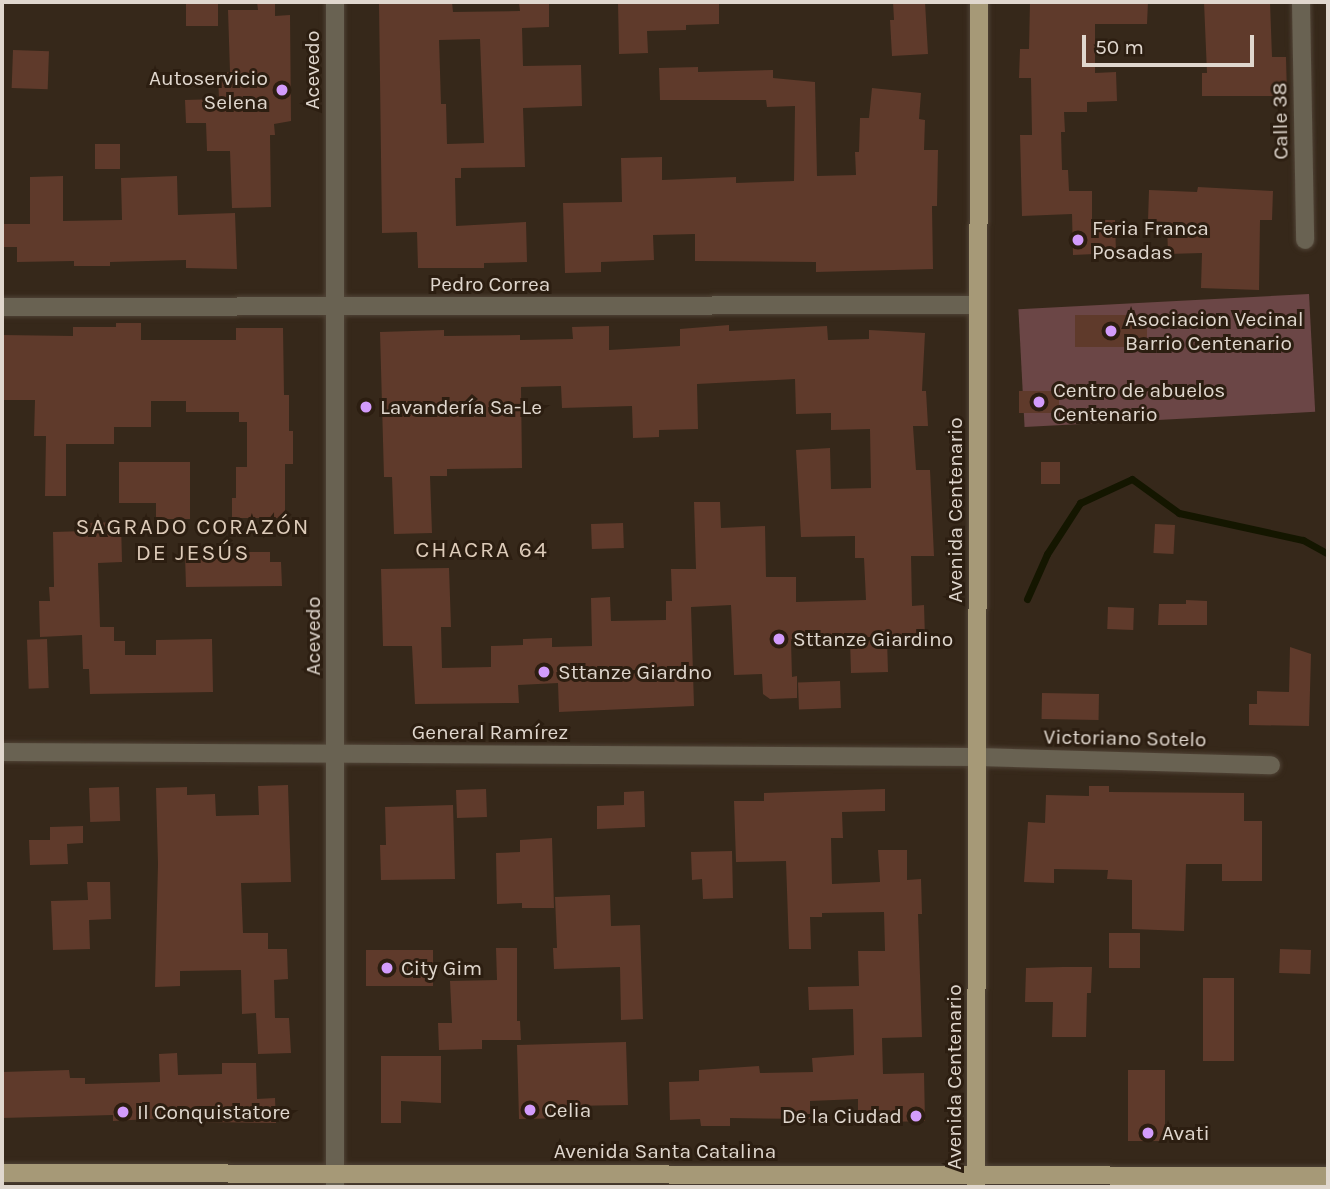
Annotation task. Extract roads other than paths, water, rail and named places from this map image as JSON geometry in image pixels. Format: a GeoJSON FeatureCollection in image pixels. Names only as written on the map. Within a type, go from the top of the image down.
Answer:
{"type":"FeatureCollection","features":[{"type":"Feature","properties":{"kind":"main road","name":"Avenida Centenario"},"geometry":{"type":"LineString","coordinates":[[976,1181],[979,2]]}},
{"type":"Feature","properties":{"kind":"main road","name":"Avenida Santa Catalina"},"geometry":{"type":"LineString","coordinates":[[2,1173],[335,1180],[976,1181],[1328,1176]]}},
{"type":"Feature","properties":{"kind":"street","name":"Acevedo"},"geometry":{"type":"LineString","coordinates":[[335,2],[335,1180]]}},
{"type":"Feature","properties":{"kind":"street","name":"Calle 38"},"geometry":{"type":"LineString","coordinates":[[1301,2],[1305,240]]}},
{"type":"Feature","properties":{"kind":"street","name":"Pedro Correa"},"geometry":{"type":"LineString","coordinates":[[2,307],[978,305]]}},
{"type":"Feature","properties":{"kind":"street","name":"General Ramírez"},"geometry":{"type":"LineString","coordinates":[[2,752],[978,757]]}},
{"type":"Feature","properties":{"kind":"street","name":"Victoriano Sotelo"},"geometry":{"type":"LineString","coordinates":[[978,757],[1272,765]]}},
{"type":"Feature","properties":{"kind":"waterway"},"geometry":{"type":"LineString","coordinates":[[1027,599],[1047,554],[1080,503],[1132,479],[1179,513],[1303,540],[1328,554]]}},
{"type":"Feature","properties":{"kind":"place","name":"Autoservicio Selena"},"geometry":{"type":"Point","coordinates":[282,90]}},
{"type":"Feature","properties":{"kind":"place","name":"Feria Franca Posadas"},"geometry":{"type":"Point","coordinates":[1078,240]}},
{"type":"Feature","properties":{"kind":"place","name":"Asociacion Vecinal Barrio Centenario"},"geometry":{"type":"Point","coordinates":[1111,331]}},
{"type":"Feature","properties":{"kind":"place","name":"Centro de abuelos Centenario"},"geometry":{"type":"Point","coordinates":[1039,402]}},
{"type":"Feature","properties":{"kind":"place","name":"Lavandería Sa-Le"},"geometry":{"type":"Point","coordinates":[366,407]}},
{"type":"Feature","properties":{"kind":"place","name":"Sttanze Giardino"},"geometry":{"type":"Point","coordinates":[779,639]}},
{"type":"Feature","properties":{"kind":"place","name":"Sttanze Giardno"},"geometry":{"type":"Point","coordinates":[544,672]}},
{"type":"Feature","properties":{"kind":"place","name":"City Gim"},"geometry":{"type":"Point","coordinates":[387,968]}},
{"type":"Feature","properties":{"kind":"place","name":"Celia"},"geometry":{"type":"Point","coordinates":[530,1110]}},
{"type":"Feature","properties":{"kind":"place","name":"Il Conquistatore"},"geometry":{"type":"Point","coordinates":[123,1112]}},
{"type":"Feature","properties":{"kind":"place","name":"De la Ciudad"},"geometry":{"type":"Point","coordinates":[916,1116]}},
{"type":"Feature","properties":{"kind":"place","name":"Avati"},"geometry":{"type":"Point","coordinates":[1148,1133]}},
{"type":"Feature","properties":{"kind":"district","name":"SAGRADO CORAZÓN DE JESÚS"},"geometry":{"type":"Point","coordinates":[193,540]}},
{"type":"Feature","properties":{"kind":"district","name":"CHACRA 64"},"geometry":{"type":"Point","coordinates":[482,550]}}]}
